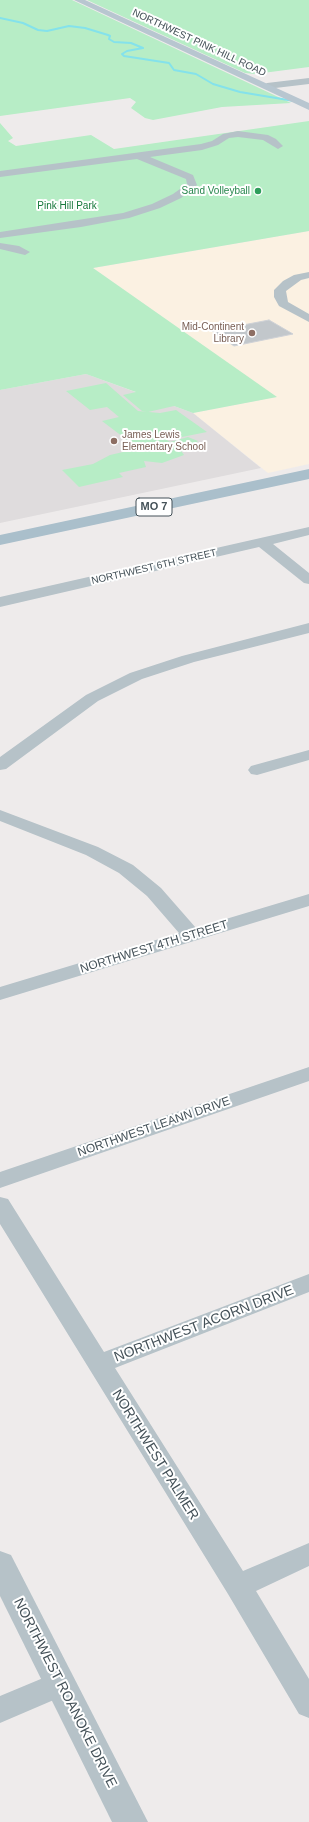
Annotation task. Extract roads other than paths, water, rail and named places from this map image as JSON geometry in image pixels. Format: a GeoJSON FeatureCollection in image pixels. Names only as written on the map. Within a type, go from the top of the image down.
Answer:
{"type":"FeatureCollection","features":[{"type":"Feature","properties":{"kind":"main road","name":"NORTHWEST PINK HILL ROAD"},"geometry":{"type":"LineString","coordinates":[[78,0],[267,86],[309,107]]}},
{"type":"Feature","properties":{"kind":"main road","name":"MO 7"},"geometry":{"type":"LineString","coordinates":[[0,540],[309,474]]}},
{"type":"Feature","properties":{"kind":"street"},"geometry":{"type":"LineString","coordinates":[[267,86],[309,81]]}},
{"type":"Feature","properties":{"kind":"street"},"geometry":{"type":"LineString","coordinates":[[0,174],[202,147],[215,143],[226,136],[238,134],[265,136],[278,146]]}},
{"type":"Feature","properties":{"kind":"street"},"geometry":{"type":"LineString","coordinates":[[0,234],[81,224],[125,216],[156,206],[177,196],[192,185],[190,177],[138,156]]}},
{"type":"Feature","properties":{"kind":"street"},"geometry":{"type":"LineString","coordinates":[[0,246],[15,248],[25,252]]}},
{"type":"Feature","properties":{"kind":"street"},"geometry":{"type":"LineString","coordinates":[[309,275],[298,277],[287,283],[280,290],[280,297],[283,304],[309,319]]}},
{"type":"Feature","properties":{"kind":"street","name":"NORTHWEST 6TH STREET"},"geometry":{"type":"LineString","coordinates":[[0,602],[309,531]]}},
{"type":"Feature","properties":{"kind":"street"},"geometry":{"type":"LineString","coordinates":[[262,542],[309,580]]}},
{"type":"Feature","properties":{"kind":"street"},"geometry":{"type":"LineString","coordinates":[[0,765],[92,698],[136,676],[188,659],[309,628]]}},
{"type":"Feature","properties":{"kind":"street"},"geometry":{"type":"LineString","coordinates":[[257,770],[309,755]]}},
{"type":"Feature","properties":{"kind":"street"},"geometry":{"type":"LineString","coordinates":[[0,815],[92,851],[126,869],[154,892],[191,935]]}},
{"type":"Feature","properties":{"kind":"street","name":"NORTHWEST 4TH STREET"},"geometry":{"type":"LineString","coordinates":[[0,994],[309,900]]}},
{"type":"Feature","properties":{"kind":"street","name":"NORTHWEST LEANN DRIVE"},"geometry":{"type":"LineString","coordinates":[[0,1180],[309,1074]]}},
{"type":"Feature","properties":{"kind":"street","name":"NORTHWEST PALMER"},"geometry":{"type":"LineString","coordinates":[[0,1205],[238,1586],[309,1705]]}},
{"type":"Feature","properties":{"kind":"street","name":"NORTHWEST ACORN DRIVE"},"geometry":{"type":"LineString","coordinates":[[98,1364],[309,1283]]}},
{"type":"Feature","properties":{"kind":"street"},"geometry":{"type":"LineString","coordinates":[[238,1586],[309,1554]]}},
{"type":"Feature","properties":{"kind":"street","name":"NORTHWEST ROANOKE DRIVE"},"geometry":{"type":"LineString","coordinates":[[0,1564],[130,1822]]}},
{"type":"Feature","properties":{"kind":"street"},"geometry":{"type":"LineString","coordinates":[[0,1710],[60,1684]]}},
{"type":"Feature","properties":{"kind":"waterway"},"geometry":{"type":"LineString","coordinates":[[0,18],[23,23],[38,30],[47,31],[69,26],[85,28],[108,35],[110,36],[109,39],[114,42],[131,43],[143,48],[127,51],[122,54],[124,56],[169,63],[174,70],[196,74],[213,84],[240,92],[294,101]]}},
{"type":"Feature","properties":{"kind":"place","name":"Sand Volleyball"},"geometry":{"type":"Point","coordinates":[258,191]}},
{"type":"Feature","properties":{"kind":"place","name":"Mid-Continent Library"},"geometry":{"type":"Point","coordinates":[252,333]}},
{"type":"Feature","properties":{"kind":"place","name":"James Lewis Elementary School"},"geometry":{"type":"Point","coordinates":[114,441]}},
{"type":"Feature","properties":{"kind":"park label","name":"Pink Hill Park"},"geometry":{"type":"Point","coordinates":[67,206]}}]}
